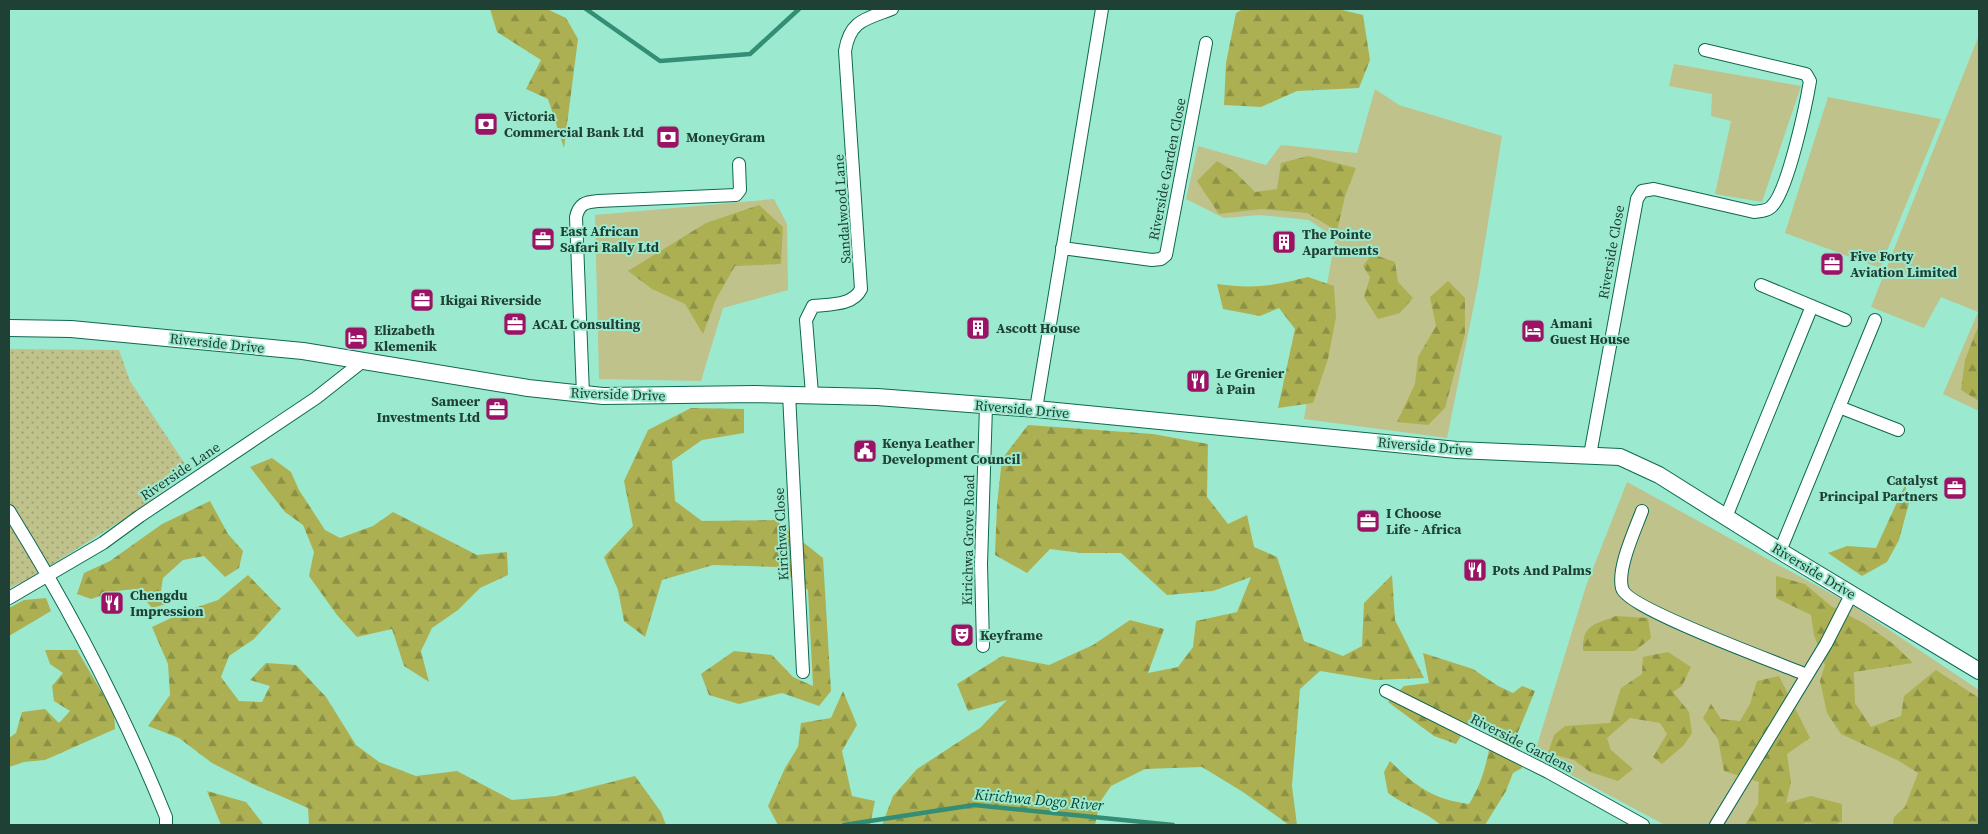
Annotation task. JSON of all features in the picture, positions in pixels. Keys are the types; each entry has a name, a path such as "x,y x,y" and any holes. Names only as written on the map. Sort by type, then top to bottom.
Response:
{"street":[{"name":"Sandalwood Lane","path":"812,394 806,320 810,310 813,306 847,302 858,295 861,289 845,50 847,38 855,25 892,9"},
{"path":"1036,409 1102,9"},
{"name":"Riverside Garden Close","path":"1062,248 1152,260 1161,259 1166,255 1206,43"},
{"name":"Riverside Close","path":"1590,455 1637,198 1642,191 1654,188 1754,212 1768,210 1778,197 1804,118 1810,81 1806,74 1705,50"},
{"path":"583,394 576,217 579,208 589,201 598,200 736,195 740,190 739,164"},
{"path":"1761,285 1845,320"},
{"path":"1726,517 1812,306"},
{"path":"1780,551 1875,320"},
{"name":"Riverside Drive","path":"9,328 71,329 303,351 528,388 603,396 812,394 1036,409 1457,450 1590,455 1630,460 1659,475 1780,551 1979,671"},
{"name":"Riverside Lane","path":"9,598 103,543 316,398 363,361"},
{"name":"Kirichwa Close","path":"789,394 803,672"},
{"name":"Kirichwa Grove Road","path":"983,646 981,564 986,406"},
{"path":"1839,406 1898,430"},
{"path":"1642,510 1622,570 1621,587 1624,594 1676,622 1807,675"},
{"path":"9,511 49,576 143,760 166,817 166,825"},
{"path":"1716,825 1826,644 1852,593"},
{"name":"Riverside Gardens","path":"1386,691 1548,772 1643,825"}],"green space":[{"path":"490,9 547,9 566,18 578,39 564,148 548,99 526,89 541,60 497,32"},
{"path":"1243,9 1338,9 1363,15 1370,60 1359,88 1297,91 1261,107 1224,105 1226,63 1236,13"},
{"path":"1979,35 1979,411 1943,394 1978,312 1941,297 1924,328 1871,307"},
{"path":"1674,64 1801,86 1762,202 1715,194 1731,121 1711,116 1712,94 1669,86"},
{"path":"1375,89 1399,105 1502,136 1478,285 1447,438 1304,419 1335,238 1309,220 1260,215 1224,218 1186,199 1198,146 1266,165 1281,145 1357,153"},
{"path":"1828,97 1941,119 1880,268 1785,233"},
{"path":"1308,156 1356,168 1345,196 1337,231 1307,213 1262,209 1219,214 1197,181 1217,161 1235,172 1255,192 1277,189 1281,163"},
{"path":"774,199 787,224 788,290 723,308 701,381 599,379 595,215"},
{"path":"759,205 783,227 781,264 735,266 716,299 703,334 685,304 652,289 628,271 706,223"},
{"path":"1372,254 1395,262 1398,282 1413,298 1400,313 1378,319 1364,297 1370,277 1363,266"},
{"path":"1308,277 1334,286 1336,317 1328,359 1313,403 1278,408 1295,329 1279,308 1260,316 1223,309 1217,284 1263,286"},
{"path":"1448,281 1465,298 1465,334 1445,408 1428,425 1397,422 1415,384 1418,357 1436,326 1430,297"},
{"path":"1979,324 1979,401 1961,390 1965,360"},
{"path":"9,349 119,350 130,381 189,470 138,510 31,578 9,588"},
{"path":"691,408 744,409 744,433 702,440 672,461 675,501 702,521 775,520 823,558 831,691 819,706 782,693 739,704 709,695 701,674 734,651 772,655 793,677 813,686 808,590 777,567 713,565 662,580 645,637 624,621 618,590 604,557 633,526 624,481 648,430"},
{"path":"1028,425 1153,434 1208,444 1207,497 1228,524 1247,515 1254,547 1277,557 1304,641 1343,656 1362,646 1364,603 1392,575 1395,620 1424,678 1375,680 1320,671 1300,689 1292,786 1297,825 1289,825 1243,792 1202,767 1145,769 1111,786 1100,802 1095,825 882,825 893,796 917,769 980,728 1007,700 968,711 957,684 1002,656 1049,665 1093,645 1130,620 1164,629 1148,673 1178,667 1193,647 1196,621 1237,612 1251,577 1213,591 1167,595 1121,553 1081,553 1050,549 1027,573 995,555 997,505 1002,459"},
{"path":"272,458 291,472 299,490 325,530 340,538 373,526 393,512 477,555 507,552 508,575 480,588 458,610 432,628 421,651 429,682 404,666 392,629 357,637 337,615 309,576 314,552 303,525 285,512 250,467"},
{"path":"1627,482 1852,605 1979,690 1979,825 1665,825 1534,755 1586,586"},
{"path":"1905,485 1909,503 1899,540 1887,562 1862,576 1828,553 1847,546 1876,548"},
{"path":"210,501 228,534 243,551 239,568 225,577 204,556 183,560 163,578 161,591 170,603 152,608 136,589 116,591 91,599 77,594 84,573 110,561 162,524"},
{"path":"248,575 281,609 254,639 229,656 221,677 239,701 262,702 270,686 250,680 266,663 296,665 326,697 356,745 379,762 416,776 457,771 512,800 556,796 635,776 661,812 666,825 309,825 308,808 253,784 212,763 179,738 148,726 170,695 168,664 152,627 186,611 218,600"},
{"path":"1776,576 1805,584 1831,606 1865,624 1892,643 1913,663 1854,672 1855,703 1871,727 1901,716 1904,696 1936,670 1979,698 1979,825 1893,825 1894,817 1905,807 1918,773 1899,761 1841,734 1827,713 1820,681 1825,665 1814,635 1811,615 1776,598"},
{"path":"46,598 51,611 9,636 9,608 24,600"},
{"path":"1616,616 1648,618 1651,638 1635,651 1583,651 1583,642 1587,630"},
{"path":"45,650 77,650 114,713 115,729 45,760 24,762 9,767 9,738 16,733 22,712 45,709 59,723 70,711 54,701 52,686 63,673 50,664"},
{"path":"1668,652 1691,667 1682,686 1673,692 1689,712 1692,733 1684,745 1662,764 1653,757 1667,734 1660,723 1630,718 1607,738 1611,750 1633,769 1618,781 1590,772 1574,760 1548,753 1554,735 1565,726 1610,723 1621,688 1642,674 1643,657"},
{"path":"1423,653 1473,669 1498,686 1513,693 1522,686 1535,691 1516,737 1522,768 1513,773 1506,791 1485,825 1441,825 1388,793 1384,772 1390,761 1417,785 1435,795 1469,804 1478,787 1487,761 1492,733 1480,715 1471,719 1456,744 1434,736 1388,702 1404,686 1429,683"},
{"path":"1779,676 1810,738 1787,754 1791,782 1786,803 1811,796 1842,804 1842,822 1833,825 1805,823 1804,825 1745,825 1758,804 1759,782 1724,771 1718,739 1703,718 1711,704 1721,719 1740,721 1750,704 1757,681"},
{"path":"843,691 857,725 842,751 852,796 875,801 870,825 778,825 768,806 785,768 798,747 801,723 831,718"},
{"path":"207,791 246,802 264,825 221,825"}],"waterway":[{"path":"586,9 660,61 750,54 799,9"},
{"name":"Kirichwa Dogo River","path":"844,825 974,805 1173,825"}],"place":[{"name":"Victoria Commercial Bank Ltd","path":"486,124"},
{"name":"MoneyGram","path":"668,137"},
{"name":"East African Safari Rally Ltd","path":"543,239"},
{"name":"The Pointe Apartments","path":"1284,242"},
{"name":"Five Forty Aviation Limited","path":"1832,264"},
{"name":"Ikigai Riverside","path":"422,300"},
{"name":"ACAL Consulting","path":"515,324"},
{"name":"Ascott House","path":"978,328"},
{"name":"Amani Guest House","path":"1533,331"},
{"name":"Elizabeth Klemenik","path":"356,338"},
{"name":"Le Grenier à Pain","path":"1198,381"},
{"name":"Sameer Investments Ltd","path":"497,409"},
{"name":"Kenya Leather Development Council","path":"865,451"},
{"name":"Catalyst Principal Partners","path":"1955,488"},
{"name":"I Choose Life - Africa","path":"1368,521"},
{"name":"Pots And Palms","path":"1475,570"},
{"name":"Chengdu Impression","path":"112,603"},
{"name":"Keyframe","path":"962,635"}]}
